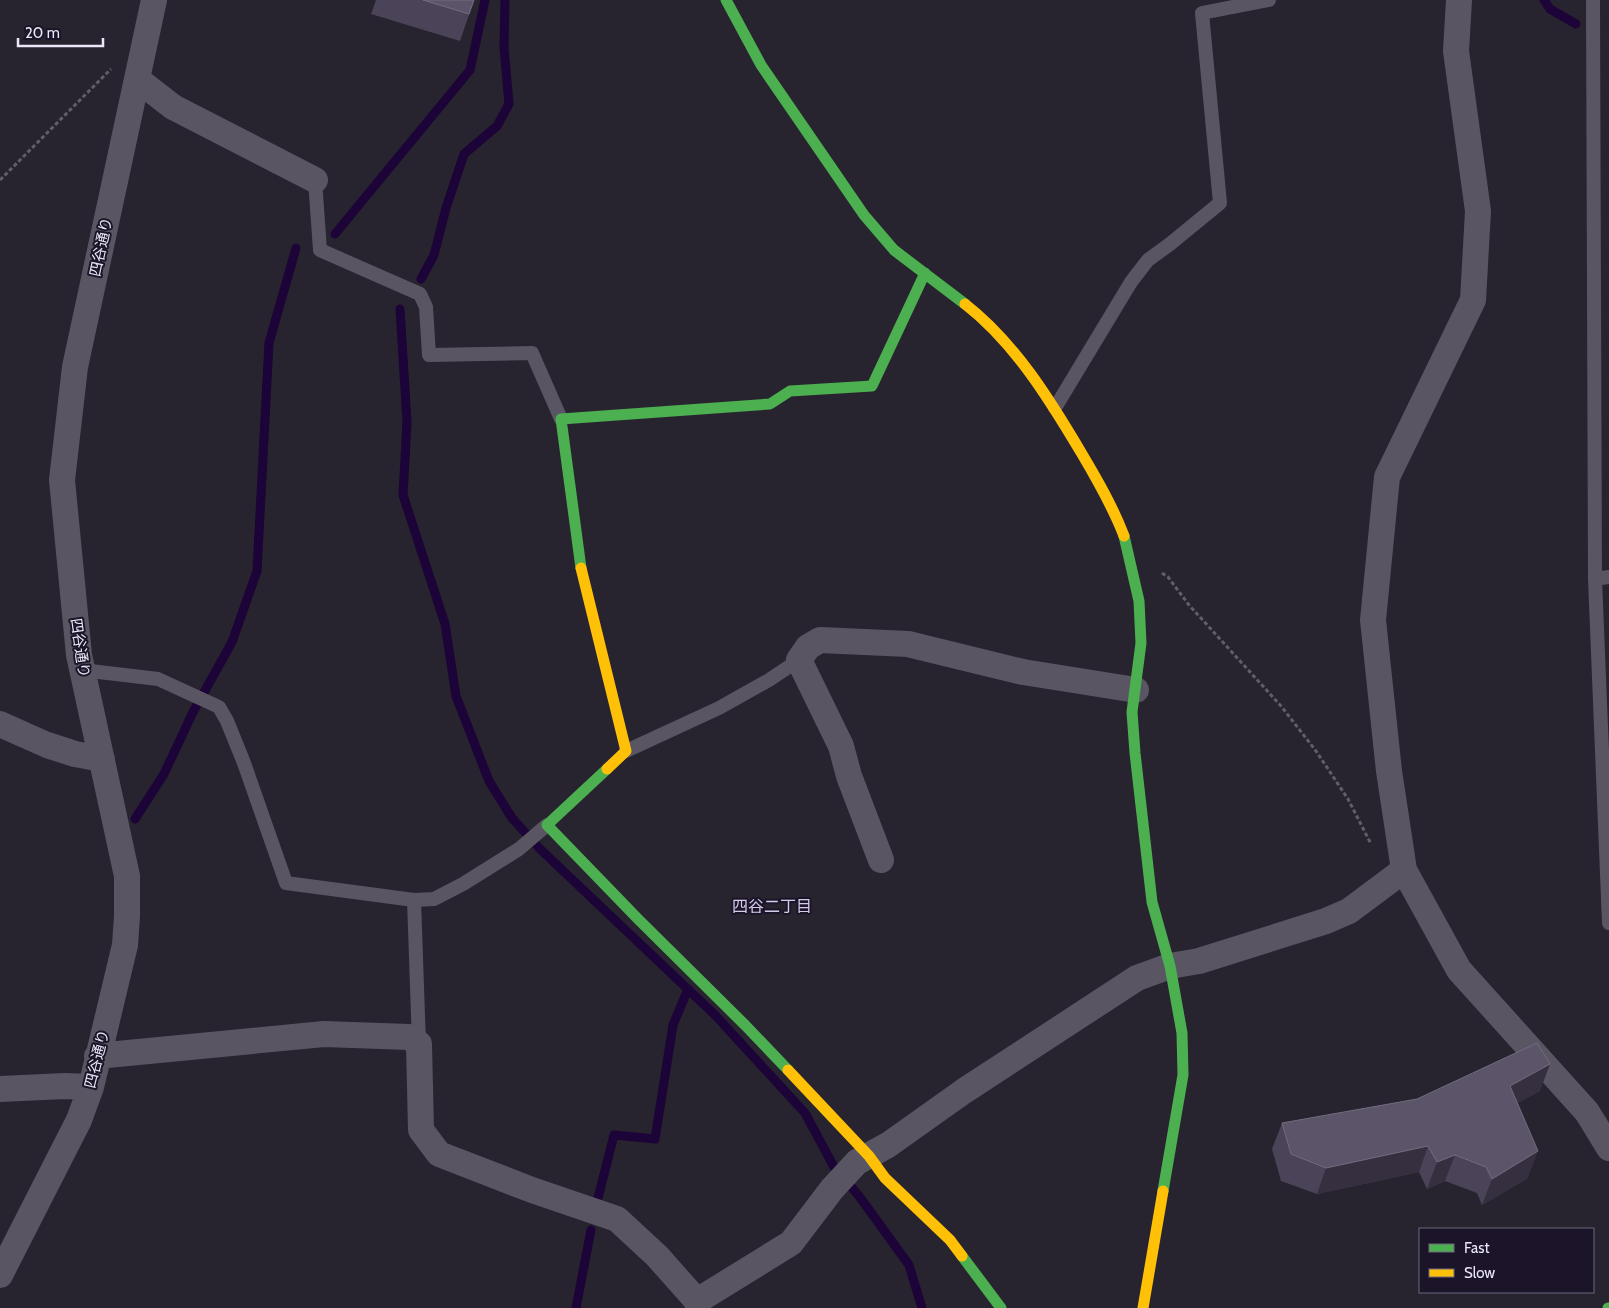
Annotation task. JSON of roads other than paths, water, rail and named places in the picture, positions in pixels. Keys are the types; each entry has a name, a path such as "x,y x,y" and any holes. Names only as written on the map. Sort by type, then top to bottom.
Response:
{"street":[{"name":"四谷通り","path":"0,1275 79,1120 91,1086 125,944 128,916 127,876 79,655 62,480 75,367 154,0"},
{"path":"726,0 762,65 864,215 894,250 972,310 995,331 1055,408 1104,492 1117,517 1127,544 1139,601 1141,643 1132,712 1135,753 1152,902 1170,966 1182,1033 1184,1076 1143,1308"},
{"path":"1459,0 1456,51 1478,211 1473,300 1388,477 1373,620 1389,771 1404,870 1459,970 1587,1112 1609,1148"},
{"path":"137,78 173,107 315,180"},
{"path":"925,273 872,386 790,391 770,404 561,419 579,561 626,751 547,825 745,1025 863,1159 950,1240 1001,1308"},
{"path":"881,860 849,776 841,746 799,660 808,647 820,640 908,644 1023,672 1136,690"},
{"path":"0,724 47,746 102,759"},
{"path":"98,1056 324,1034 409,1037 419,1044 420,1130 438,1154 532,1190 617,1219 657,1256 697,1304 791,1243 832,1188 863,1159 888,1145 964,1091 1137,978 1170,966 1199,961 1326,922 1349,911 1404,870"},
{"path":"0,1089 91,1086"}],"lane":[{"path":"1055,408 1131,282 1148,260 1220,203 1202,13 1270,0"},
{"path":"1593,0 1595,579 1609,923"},
{"path":"315,180 320,250 420,294 426,307 429,355 532,353 561,419"},
{"path":"1595,579 1609,577"},
{"path":"626,751 719,708 799,660"},
{"path":"82,670 158,679 219,707 227,721 244,763 286,883 414,900 434,899 463,884 519,849 547,825"},
{"path":"414,900 419,1044"}],"waterway":[{"path":"335,234 470,70 485,0"},
{"path":"421,279 434,255 446,208 464,154 497,126 509,104 504,48 505,0"},
{"path":"1544,0 1550,9 1576,24"},
{"path":"135,819 164,774 193,712 232,642 257,571 269,343 296,248"},
{"path":"400,309 407,422 403,495 445,624 456,696 489,781 512,818 539,848 715,1015 805,1113 834,1167 859,1196 909,1265 922,1308"},
{"path":"598,1198 614,1135 655,1139 673,1025 688,989"},
{"path":"576,1308 591,1230"}],"district":[{"name":"四谷二丁目","path":"772,906"}]}
